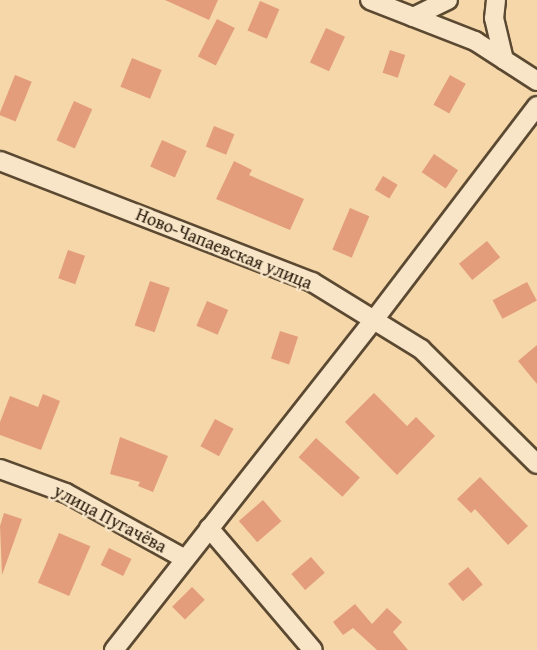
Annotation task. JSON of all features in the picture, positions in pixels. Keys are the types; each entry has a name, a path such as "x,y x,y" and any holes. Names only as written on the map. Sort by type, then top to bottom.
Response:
{"street":[{"path":"370,0 475,41 537,81"},
{"path":"413,17 448,0"},
{"path":"496,0 495,18 504,60"},
{"path":"114,650 374,320 537,106"},
{"name":"Ново-Чапаевская улица","path":"0,161 312,282 422,349 537,464"},
{"name":"улица Пугачёва","path":"0,469 66,493 185,559"},
{"path":"209,528 313,650"}],"building":[{"path":"165,0 218,0 209,20"},
{"path":"260,1 279,9 267,39 247,30"},
{"path":"217,19 235,28 216,66 198,56"},
{"path":"326,28 345,37 329,71 310,62"},
{"path":"390,50 405,55 398,78 383,73"},
{"path":"132,58 162,70 150,99 120,87"},
{"path":"15,75 32,82 16,122 0,115"},
{"path":"450,75 466,84 449,113 434,105"},
{"path":"74,101 92,109 75,148 57,140"},
{"path":"214,126 234,134 226,155 206,146"},
{"path":"162,140 187,151 175,177 150,166"},
{"path":"434,154 458,170 446,188 422,172"},
{"path":"234,161 252,170 249,175 304,199 290,230 216,199"},
{"path":"383,176 398,185 389,198 375,190"},
{"path":"350,208 369,216 352,258 332,249"},
{"path":"487,241 500,257 472,280 459,264"},
{"path":"68,250 85,256 75,284 58,278"},
{"path":"150,281 170,288 155,332 135,325"},
{"path":"527,282 537,301 502,319 493,300"},
{"path":"207,301 228,310 218,335 196,326"},
{"path":"280,331 298,337 289,364 271,359"},
{"path":"537,345 537,384 518,361"},
{"path":"374,393 407,426 416,417 435,436 397,475 345,422"},
{"path":"43,394 60,401 41,450 0,435 0,422 10,396 38,407"},
{"path":"215,419 234,429 219,456 200,446"},
{"path":"120,437 168,456 153,492 138,486 140,482 110,474"},
{"path":"316,438 360,477 342,497 299,457"},
{"path":"480,477 528,526 508,545 475,509 471,513 457,499"},
{"path":"263,500 281,521 257,542 239,521"},
{"path":"4,513 22,519 2,575 0,526"},
{"path":"59,533 90,546 69,596 38,583"},
{"path":"109,548 131,559 123,576 101,565"},
{"path":"311,557 325,573 305,590 291,574"},
{"path":"468,567 483,585 463,601 448,584"},
{"path":"192,587 205,600 185,620 172,607"},
{"path":"355,604 372,624 387,608 402,622 393,632 408,650 377,650 353,628 343,635 333,622"}]}
